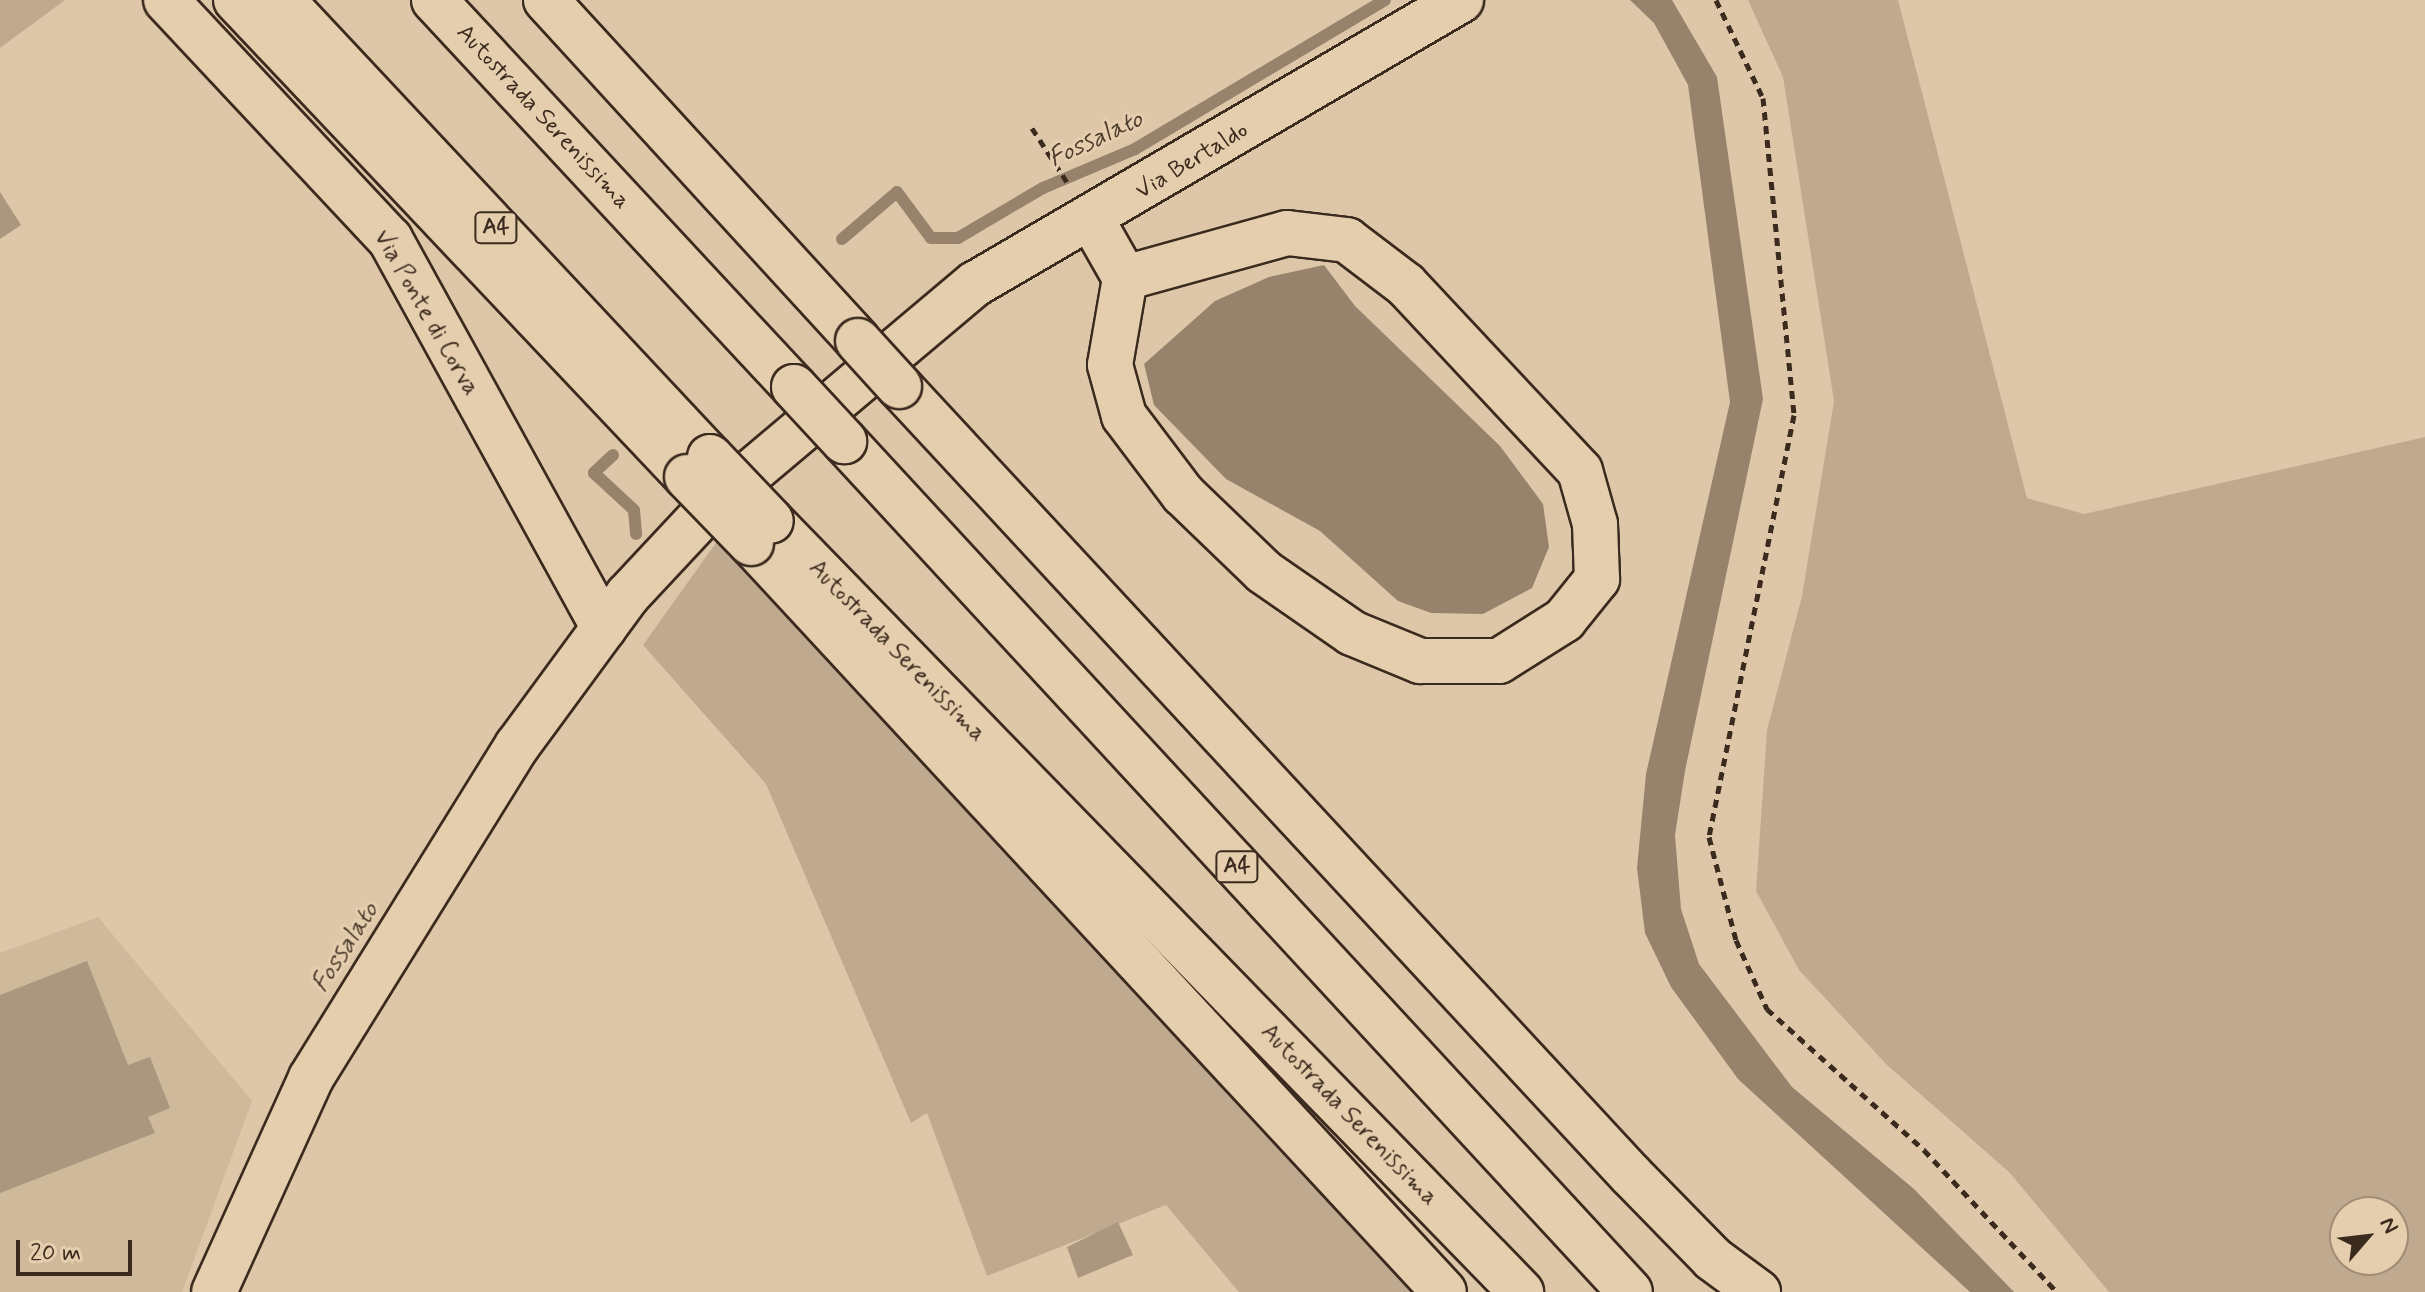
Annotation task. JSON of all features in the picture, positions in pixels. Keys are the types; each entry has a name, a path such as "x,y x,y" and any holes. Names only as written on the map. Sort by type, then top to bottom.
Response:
{"main road":[{"name":"Via Ponte di Corva","path":"166,0 390,239 604,628"},
{"path":"236,0 699,467"},
{"name":"Autostrada Serenissima","path":"282,0 699,467 761,532 1521,1292"},
{"name":"Autostrada Serenissima","path":"434,0 1630,1292"},
{"path":"546,0 899,386 1631,1175 1713,1259 1758,1292"},
{"name":"Via Bertaldo","path":"214,1292 311,1078 517,746 604,628 711,506 923,323 975,284 1092,220 1461,0"},
{"path":"1092,220 1125,278 1110,365 1124,416 1183,494 1264,572 1352,633 1420,661 1499,661 1564,620 1597,579 1595,524 1580,471 1406,285 1347,240 1287,233 1125,278"},
{"path":"761,532 1444,1292"}],"path":[{"path":"1716,0 1763,98 1794,415 1709,837 1732,925 1767,1009 1924,1150 2057,1292"},
{"path":"1032,128 1057,165"}],"shaded area":[{"path":"0,0 65,0 0,48"},
{"path":"1630,0 1672,0 1717,77 1763,399 1685,771 1675,835 1681,909 1699,964 1792,1087 1914,1189 2014,1292 1970,1292 1738,1079 1671,987 1645,933 1637,868 1646,774 1730,402 1688,85 1654,23"},
{"path":"1748,0 1898,0 2027,498 2084,514 2425,437 2425,1292 2109,1292 2009,1172 1886,1064 1799,970 1756,891 1767,730 1802,596 1834,401 1783,77"},
{"path":"1324,265 1355,306 1500,446 1543,504 1549,547 1532,588 1483,614 1431,613 1398,601 1320,531 1226,479 1154,405 1144,364 1215,301 1269,277"},
{"path":"728,526 1436,1292 1239,1292 1166,1205 987,1276 927,1113 911,1123 766,784 643,645"},
{"path":"98,917 252,1101 182,1292 0,1292 0,953"}],"building":[{"path":"0,192 21,225 0,239"},
{"path":"87,961 128,1065 150,1057 170,1108 148,1117 155,1133 0,1193 0,995"},
{"path":"1118,1222 1133,1255 1078,1278 1067,1247"}],"waterway":[{"name":"Fossalato","path":"842,239 897,192 931,238 958,238 1043,188 1135,149 1385,0"},
{"name":"Fossalato","path":"613,455 594,473 634,510 636,534"}]}
